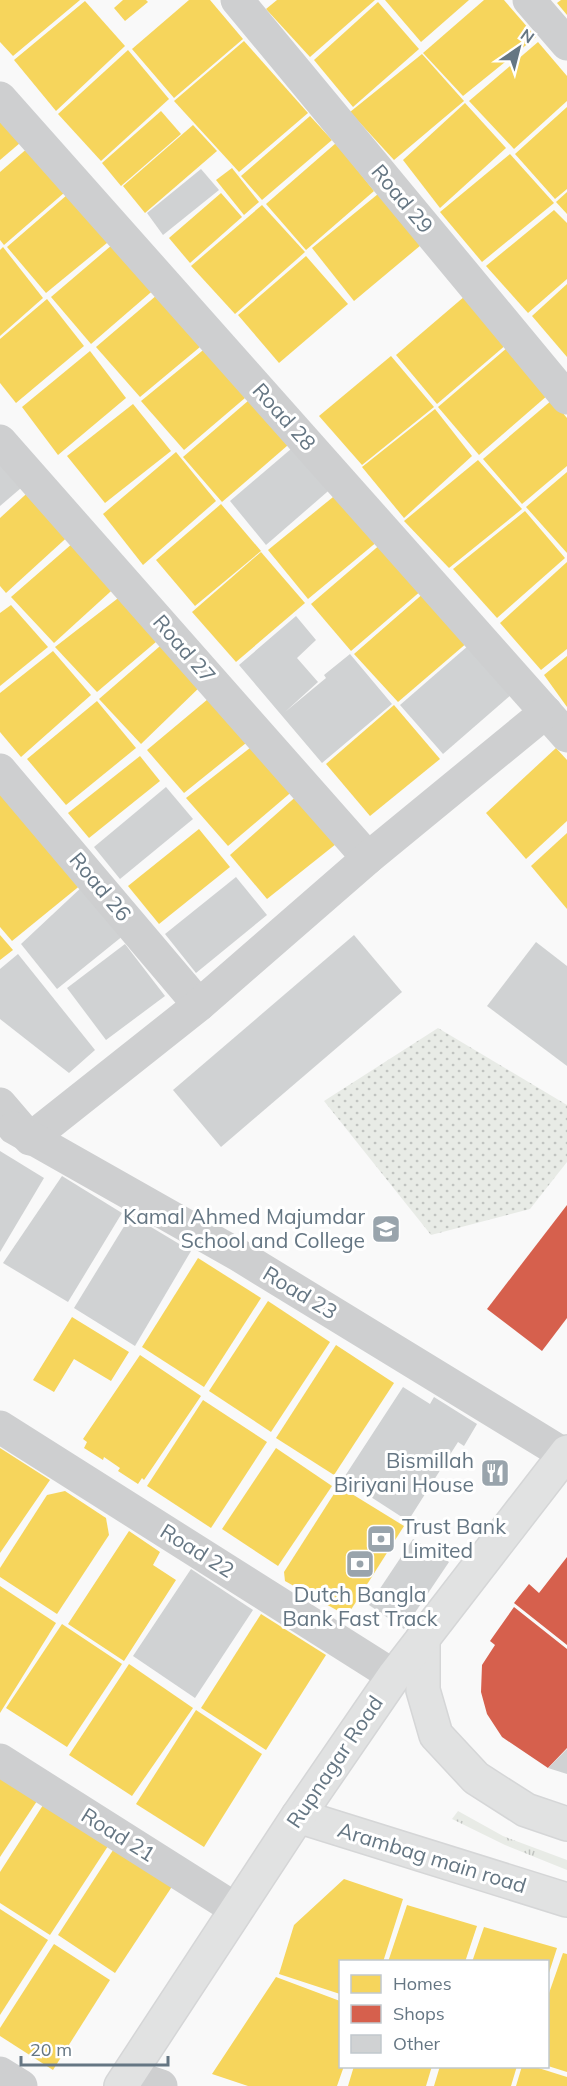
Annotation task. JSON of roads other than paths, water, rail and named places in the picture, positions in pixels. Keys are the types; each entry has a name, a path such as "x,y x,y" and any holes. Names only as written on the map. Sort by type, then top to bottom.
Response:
{"street":[{"name":"Road 29","path":"237,0 567,399"},
{"path":"529,0 567,44"},
{"name":"Road 28","path":"0,98 556,724"},
{"name":"Road 27","path":"0,441 368,858"},
{"path":"0,1104 30,1139 199,1005 368,858 556,724"},
{"name":"Road 26","path":"0,770 199,1005"},
{"name":"Road 23","path":"0,1119 30,1139 240,1256 566,1454"},
{"name":"Road 22","path":"0,1427 394,1676"},
{"name":"Rupnagar Road","path":"124,2081 297,1816 394,1676 566,1454"},
{"path":"423,1638 423,1690 436,1735 476,1778 526,1810 567,1824"},
{"name":"Road 21","path":"0,1760 237,1910"},
{"name":"Arambag main road","path":"297,1816 567,1900"},
{"path":"0,2073 21,2086"},
{"path":"124,2081 161,2086"}],"place":[{"name":"Kamal Ahmed Majumdar School and College","path":"386,1229"},
{"name":"Bismillah Biriyani House","path":"495,1473"},
{"name":"Trust Bank Limited","path":"381,1539"},
{"name":"Dutch Bangla Bank Fast Track","path":"360,1564"}]}
